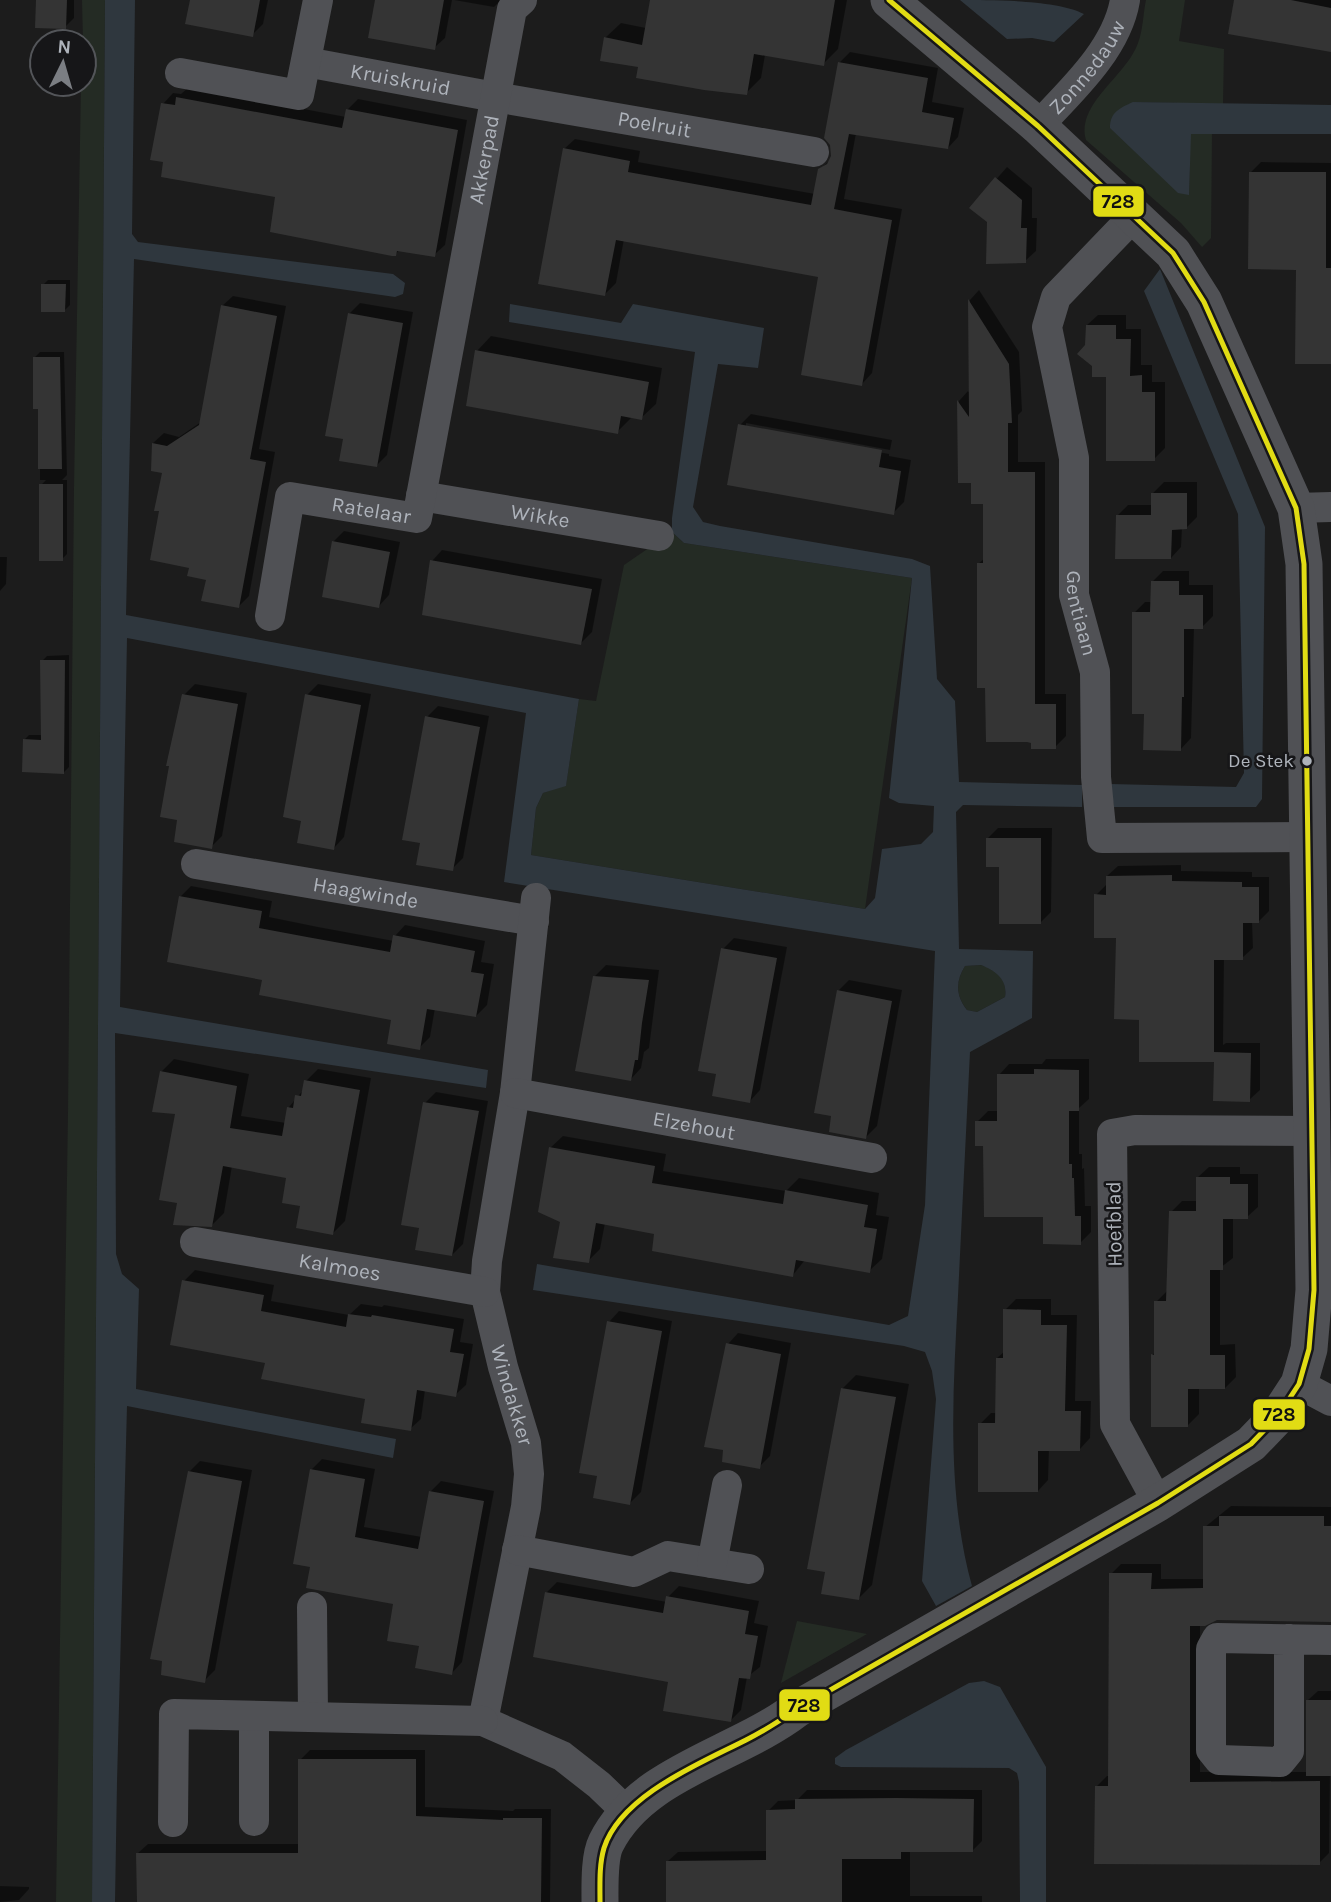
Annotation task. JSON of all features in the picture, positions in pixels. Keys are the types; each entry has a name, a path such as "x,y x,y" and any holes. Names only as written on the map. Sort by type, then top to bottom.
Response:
{"street":[{"path":"180,73 299,95 318,0"},
{"name":"Akkerpad","path":"452,324 512,9 522,0"},
{"path":"600,1902 604,1845 626,1812 654,1789 778,1724 797,1709 1158,1503 1251,1444 1278,1416 1299,1384 1308,1349 1314,1290 1311,1131 1321,922 1307,837 1304,564 1314,508 1204,302 1173,253 1038,126 889,0"},
{"name":"Zonnedauw","path":"1038,126 1094,63 1108,43 1125,0"},
{"name":"Kruiskruid","path":"306,62 495,97"},
{"name":"Poelruit","path":"495,97 814,152"},
{"name":"Gentiaan","path":"1133,217 1056,297 1046,327 1074,458 1074,595 1095,673 1096,777 1102,838 1307,837"},
{"name":"Ratelaar","path":"270,615 290,497 417,518 452,324"},
{"name":"Wikke","path":"421,496 659,536"},
{"name":"Haagwinde","path":"196,864 535,910"},
{"name":"Windakker","path":"483,1721 526,1507 529,1474 526,1443 503,1367 485,1292 487,1261 515,1093 535,910"},
{"name":"Elzehout","path":"515,1093 872,1158"},
{"name":"Hoefblad","path":"1158,1503 1115,1424 1112,1134 1135,1130 1311,1131"},
{"name":"Kalmoes","path":"195,1242 485,1292"},
{"path":"1299,1384 1331,1401"},
{"path":"712,1563 727,1485"},
{"path":"517,1550 634,1572 668,1556 749,1569"},
{"path":"312,1607 313,1717"},
{"path":"1289,1639 1289,1751 1280,1762 1219,1760 1211,1750 1211,1649 1217,1638 1289,1639 1331,1640"},
{"path":"173,1822 174,1714 483,1721 562,1756 599,1785 626,1812"},
{"path":"254,1716 254,1821"}],"shaded area":[{"path":"82,0 105,0 92,1902 56,1902 81,98 98,98 98,28 83,28"},
{"path":"105,0 135,0 132,234 138,242 393,274 405,283 403,294 395,297 134,259 126,615 579,699 566,786 543,793 536,808 531,855 865,909 875,898 882,849 921,844 933,832 934,806 899,803 889,798 912,578 684,543 672,532 672,518 695,352 509,322 510,304 621,323 633,304 764,328 758,368 718,364 693,507 703,522 912,559 930,566 937,679 955,701 959,782 1082,785 1082,807 963,805 956,812 959,949 1033,951 1032,1018 970,1052 954,1369 953,1442 958,1515 972,1586 936,1606 922,1581 936,1399 932,1371 925,1352 904,1346 533,1290 537,1264 889,1325 908,1316 925,1205 935,951 504,882 526,713 127,638 120,1007 488,1070 486,1088 115,1033 116,1254 122,1274 139,1289 136,1389 396,1439 393,1458 127,1406 115,1902 92,1902","holes":["965,966 986,967 1003,981 1005,997 977,1012 967,1010 958,989 962,972"]},
{"path":"960,0 1043,3 1084,14 1054,42 1032,38 1007,39"},
{"path":"1146,0 1185,0 1179,41 1224,49 1223,104 1133,102 1189,194 1190,134 1212,133 1211,238 1202,247 1181,223 1086,140 1088,114 1138,43"},
{"path":"1133,102 1331,105 1331,134 1191,134 1189,195 1178,193 1110,128 1114,114"},
{"path":"1160,269 1265,527 1262,799 1256,807 1114,807 1110,784 1236,787 1244,773 1238,514 1144,291"},
{"path":"672,532 684,543 912,578 865,909 531,855 536,808 543,793 566,785 579,699 596,701 624,565"},
{"path":"981,965 1000,976 1005,986 1005,997 977,1012 967,1010 963,1005 958,983 965,966"},
{"path":"797,1621 867,1634 781,1683"},
{"path":"984,1681 1000,1687 1046,1767 1046,1902 1020,1902 1017,1773 1009,1768 841,1767 835,1764 835,1758 846,1750 969,1683"}],"building":[{"path":"36,0 67,0 66,28 35,28"},
{"path":"190,0 260,0 253,37 185,24"},
{"path":"375,0 444,0 435,50 368,38"},
{"path":"650,0 835,0 824,66 754,54 747,95 636,78 638,67 600,61 604,37 642,45"},
{"path":"1234,0 1291,0 1331,8 1331,52 1228,34"},
{"path":"838,62 928,78 922,112 954,118 948,149 849,134 834,209 892,220 862,386 801,375 818,277 616,240 605,296 538,284 563,148 630,161 628,172 811,205 818,169 827,164 831,156 830,145 824,138"},
{"path":"176,97 342,128 346,109 458,130 435,257 397,251 396,256 392,256 270,232 275,197 161,177 163,162 150,160 161,103 175,105"},
{"path":"1249,172 1326,172 1326,268 1331,268 1331,364 1295,364 1296,270 1248,269"},
{"path":"995,177 1022,200 1021,228 1027,228 1026,263 986,264 987,222 969,208"},
{"path":"41,284 66,284 65,312 41,312"},
{"path":"968,299 1009,364 1012,423 1008,423 1008,472 1035,472 1035,704 1056,704 1056,749 1031,749 1031,743 1027,742 986,742 985,688 977,688 977,563 983,563 983,504 971,504 971,483 958,483 957,400 969,417"},
{"path":"221,305 277,316 250,459 266,462 239,608 201,601 206,580 187,576 189,568 150,560 159,511 154,511 162,473 151,471 152,443 167,446 199,425"},
{"path":"348,313 403,323 377,467 339,461 343,439 325,436"},
{"path":"1086,325 1116,325 1116,339 1131,339 1130,376 1142,375 1142,392 1155,392 1155,461 1106,461 1106,377 1092,377 1092,366 1077,354 1085,345"},
{"path":"475,350 649,382 642,420 621,416 618,434 466,406"},
{"path":"33,357 60,357 62,469 38,469 38,409 33,409"},
{"path":"738,424 882,450 879,467 901,471 894,515 727,485"},
{"path":"39,484 63,484 63,561 39,561"},
{"path":"1151,493 1187,493 1187,529 1172,530 1171,559 1115,559 1116,515 1151,515"},
{"path":"332,541 390,552 379,608 322,597"},
{"path":"430,560 592,589 581,645 422,615"},
{"path":"1151,581 1179,581 1179,595 1203,595 1203,629 1184,629 1181,751 1143,750 1144,714 1132,714 1132,612 1150,612"},
{"path":"40,660 65,660 64,774 22,772 23,739 41,740"},
{"path":"182,694 238,704 212,849 174,842 177,820 160,817 169,766 166,766"},
{"path":"305,694 361,705 334,850 297,843 301,821 283,817"},
{"path":"425,716 480,727 453,871 416,865 420,843 402,840"},
{"path":"986,838 1041,838 1041,924 999,924 999,867 986,867"},
{"path":"1172,875 1172,881 1242,882 1242,887 1259,887 1259,923 1243,923 1243,960 1214,960 1214,1052 1251,1053 1250,1102 1213,1101 1214,1062 1139,1062 1139,1020 1114,1019 1116,938 1094,938 1094,894 1106,895 1106,876"},
{"path":"179,896 262,911 259,928 307,937 390,952 393,935 475,951 471,972 484,974 476,1017 427,1009 420,1050 387,1044 391,1020 259,995 262,980 167,962"},
{"path":"721,948 777,958 750,1103 712,1096 716,1074 698,1071"},
{"path":"593,976 649,980 638,1060 635,1060 631,1081 575,1071"},
{"path":"837,990 892,1001 866,1139 829,1132 831,1116 814,1113"},
{"path":"1034,1069 1079,1070 1079,1111 1069,1111 1069,1164 1072,1164 1074,1178 1075,1216 1081,1216 1081,1245 1043,1244 1043,1217 984,1217 983,1146 975,1146 975,1121 997,1121 997,1074 1034,1074"},
{"path":"160,1071 237,1086 230,1128 282,1136 287,1107 293,1108 295,1095 301,1096 304,1080 360,1090 333,1235 296,1228 300,1206 282,1203 286,1178 223,1166 212,1227 173,1225 177,1203 159,1200 175,1114 152,1112"},
{"path":"423,1102 479,1111 452,1256 415,1250 419,1228 401,1225"},
{"path":"549,1147 655,1166 652,1183 783,1204 785,1190 868,1205 864,1227 877,1229 870,1273 796,1260 793,1277 652,1251 654,1234 596,1223 589,1263 553,1258 560,1222 538,1212"},
{"path":"1196,1177 1230,1177 1230,1184 1248,1184 1248,1219 1223,1219 1223,1270 1210,1270 1210,1355 1225,1355 1225,1389 1188,1389 1188,1427 1151,1427 1154,1301 1166,1301 1169,1211 1196,1211"},
{"path":"182,1280 264,1295 261,1311 346,1327 348,1314 372,1315 454,1329 450,1352 464,1354 456,1397 417,1390 411,1431 361,1423 365,1399 261,1379 265,1363 170,1345"},
{"path":"1003,1309 1041,1310 1041,1325 1067,1325 1065,1411 1081,1411 1080,1451 1038,1451 1038,1492 978,1492 978,1423 995,1423 996,1358 1003,1358"},
{"path":"607,1321 662,1331 630,1505 593,1498 597,1476 579,1473"},
{"path":"726,1343 781,1354 760,1469 722,1462 723,1450 704,1447"},
{"path":"841,1388 896,1397 859,1600 821,1594 825,1572 807,1569"},
{"path":"310,1469 365,1479 355,1537 418,1549 429,1491 484,1501 452,1675 415,1668 419,1646 387,1641 393,1604 306,1588 310,1567 293,1564"},
{"path":"188,1471 242,1481 205,1683 161,1675 162,1661 150,1659"},
{"path":"1219,1516 1324,1516 1324,1526 1331,1526 1331,1622 1217,1620 1205,1626 1190,1626 1190,1782 1320,1781 1320,1865 1094,1864 1095,1786 1108,1786 1109,1573 1152,1573 1151,1589 1203,1588 1203,1526 1219,1526"},
{"path":"545,1592 663,1613 666,1596 749,1611 745,1634 758,1636 750,1679 739,1678 731,1722 663,1711 668,1682 533,1657"},
{"path":"1306,1700 1331,1700 1331,1776 1306,1776"},
{"path":"298,1759 416,1759 416,1816 503,1820 542,1818 541,1902 137,1902 136,1853 298,1853"},
{"path":"795,1799 974,1799 973,1852 901,1852 901,1859 842,1859 842,1902 666,1902 666,1861 766,1860 766,1810 795,1809"}],"transit line":[{"name":"728","path":"600,1902 604,1848 613,1829 627,1812 645,1797 686,1770 759,1733 1158,1503 1251,1444 1278,1416 1299,1384 1309,1349 1314,1290 1304,564 1296,508 1204,302 1173,253 1038,126 889,0"}],"place":[{"name":"De Stek","path":"1307,761"}]}
